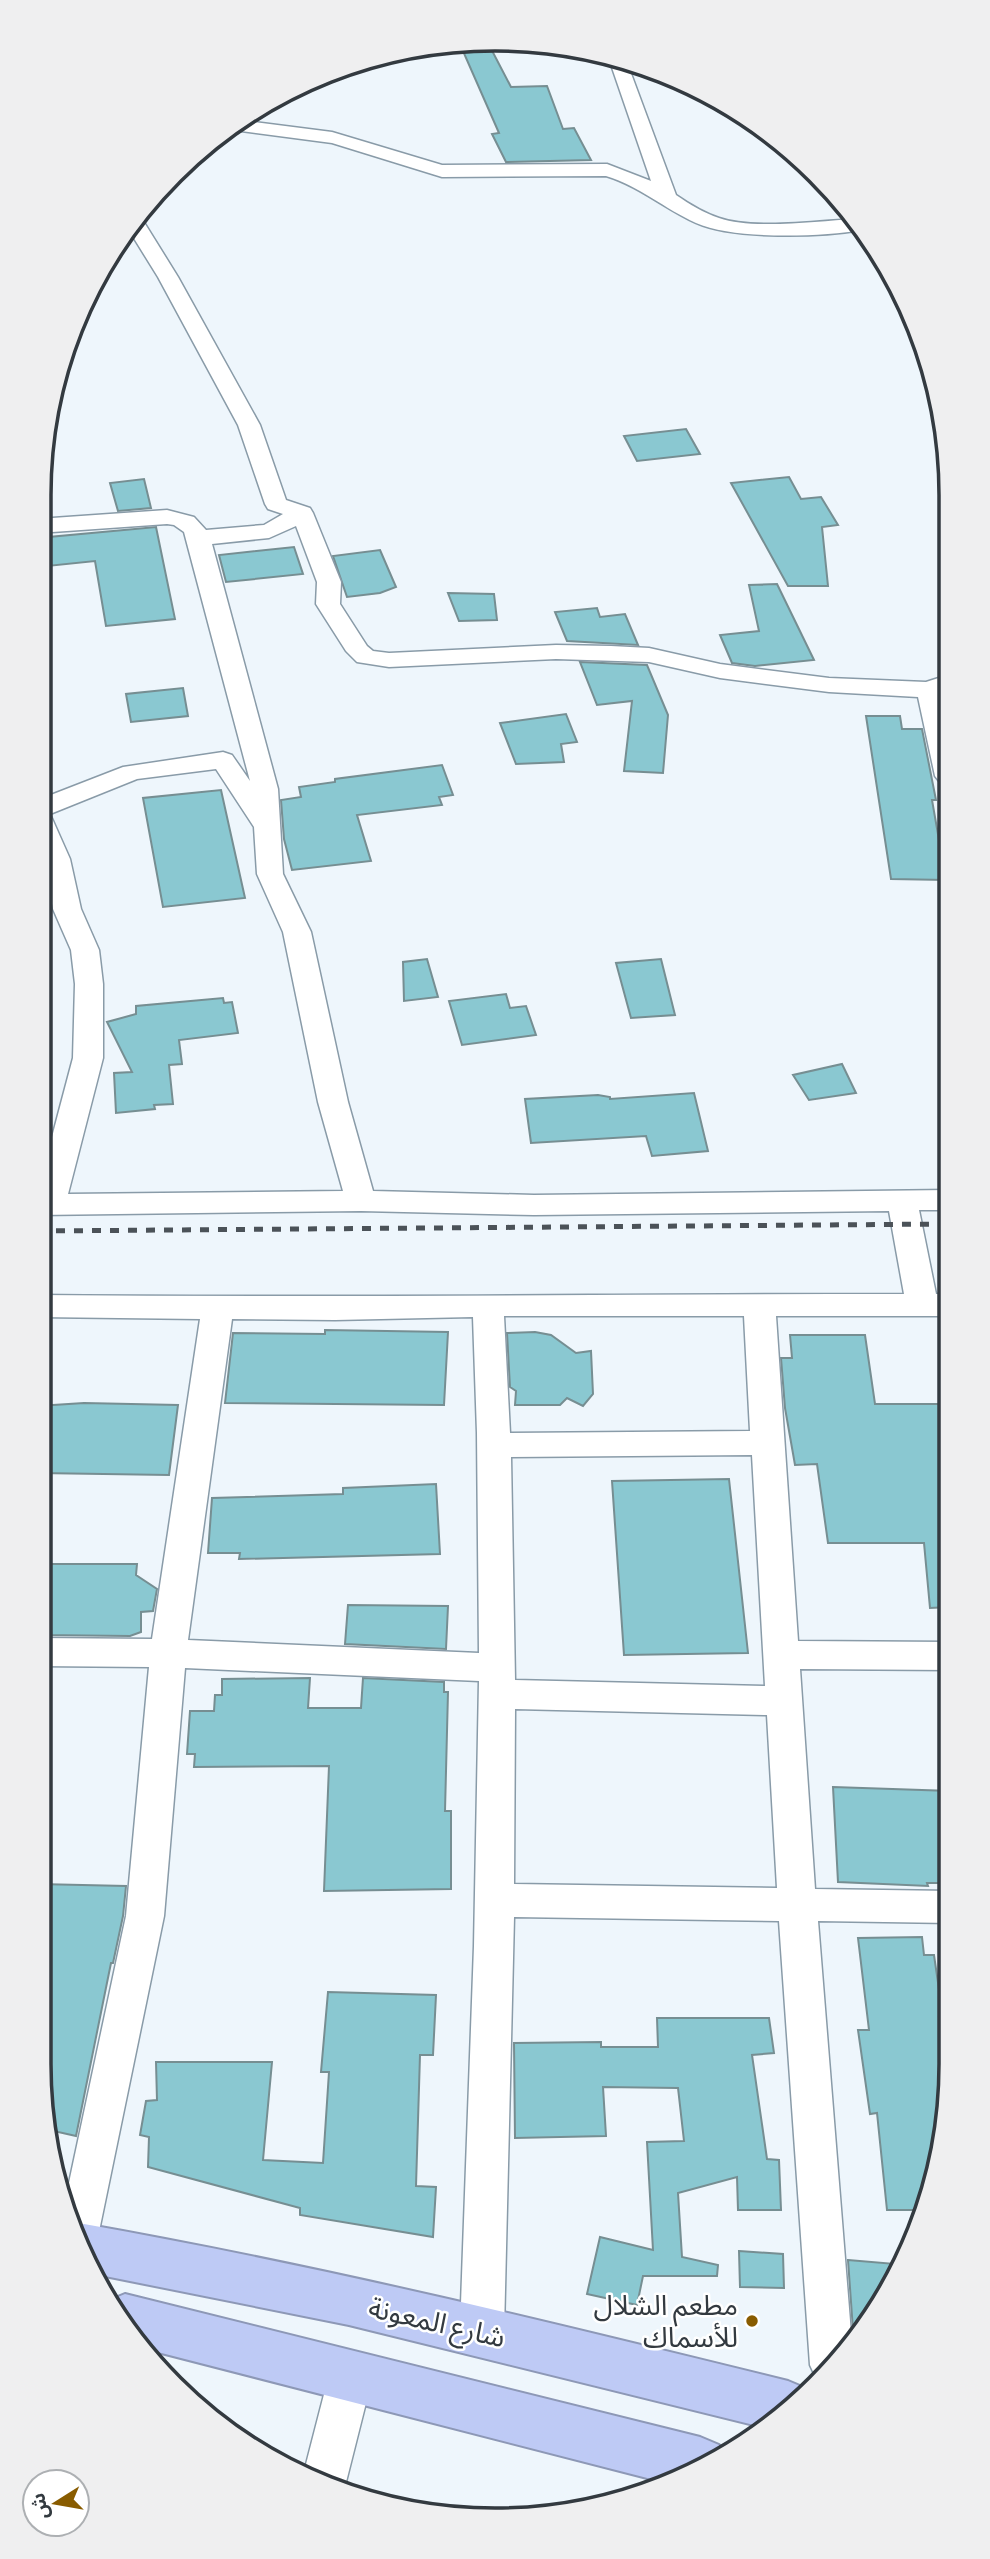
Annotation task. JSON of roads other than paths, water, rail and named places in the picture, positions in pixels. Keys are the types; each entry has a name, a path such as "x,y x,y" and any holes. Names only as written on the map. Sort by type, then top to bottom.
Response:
{"highway":[{"name":"شارع المعونة","path":"92,2249 211,2270 482,2332 779,2405"},
{"path":"133,2321 691,2462"}],"street":[{"path":"620,69 668,201"},
{"path":"247,126 302,131 368,146 401,161 433,170 607,170 626,175 668,201 715,224 725,226 847,225"},
{"path":"139,230 168,277 249,425 276,504 302,513 329,582 328,604 358,652 366,657 389,660 556,652 611,653 649,656 764,678 829,685 938,686"},
{"path":"199,538 269,531 302,513"},
{"path":"51,525 181,518 190,523 199,538 265,789 270,874 297,932 333,1102 361,1201"},
{"path":"51,804 132,772 223,760 269,830"},
{"path":"51,845 57,859 67,909 85,950 89,984 88,1058 51,1182"},
{"path":"51,1306 335,1309 488,1305 936,1305 901,1200"},
{"path":"51,1205 361,1201 534,1205 939,1200"},
{"path":"759,1304 797,1903 831,2354"},
{"path":"482,2332 496,1900 499,1681 495,1445 488,1305"},
{"path":"80,2222 145,1916 168,1653 218,1308"},
{"path":"495,1445 767,1443"},
{"path":"51,1652 168,1653 499,1681 784,1701"},
{"path":"781,1655 939,1657"},
{"path":"496,1900 939,1907"},
{"path":"326,2474 351,2375"}],"railway":[{"path":"51,1231 939,1224"}],"place":[{"name":"مطعم الشلال للأسماك","path":"752,2321"}]}
